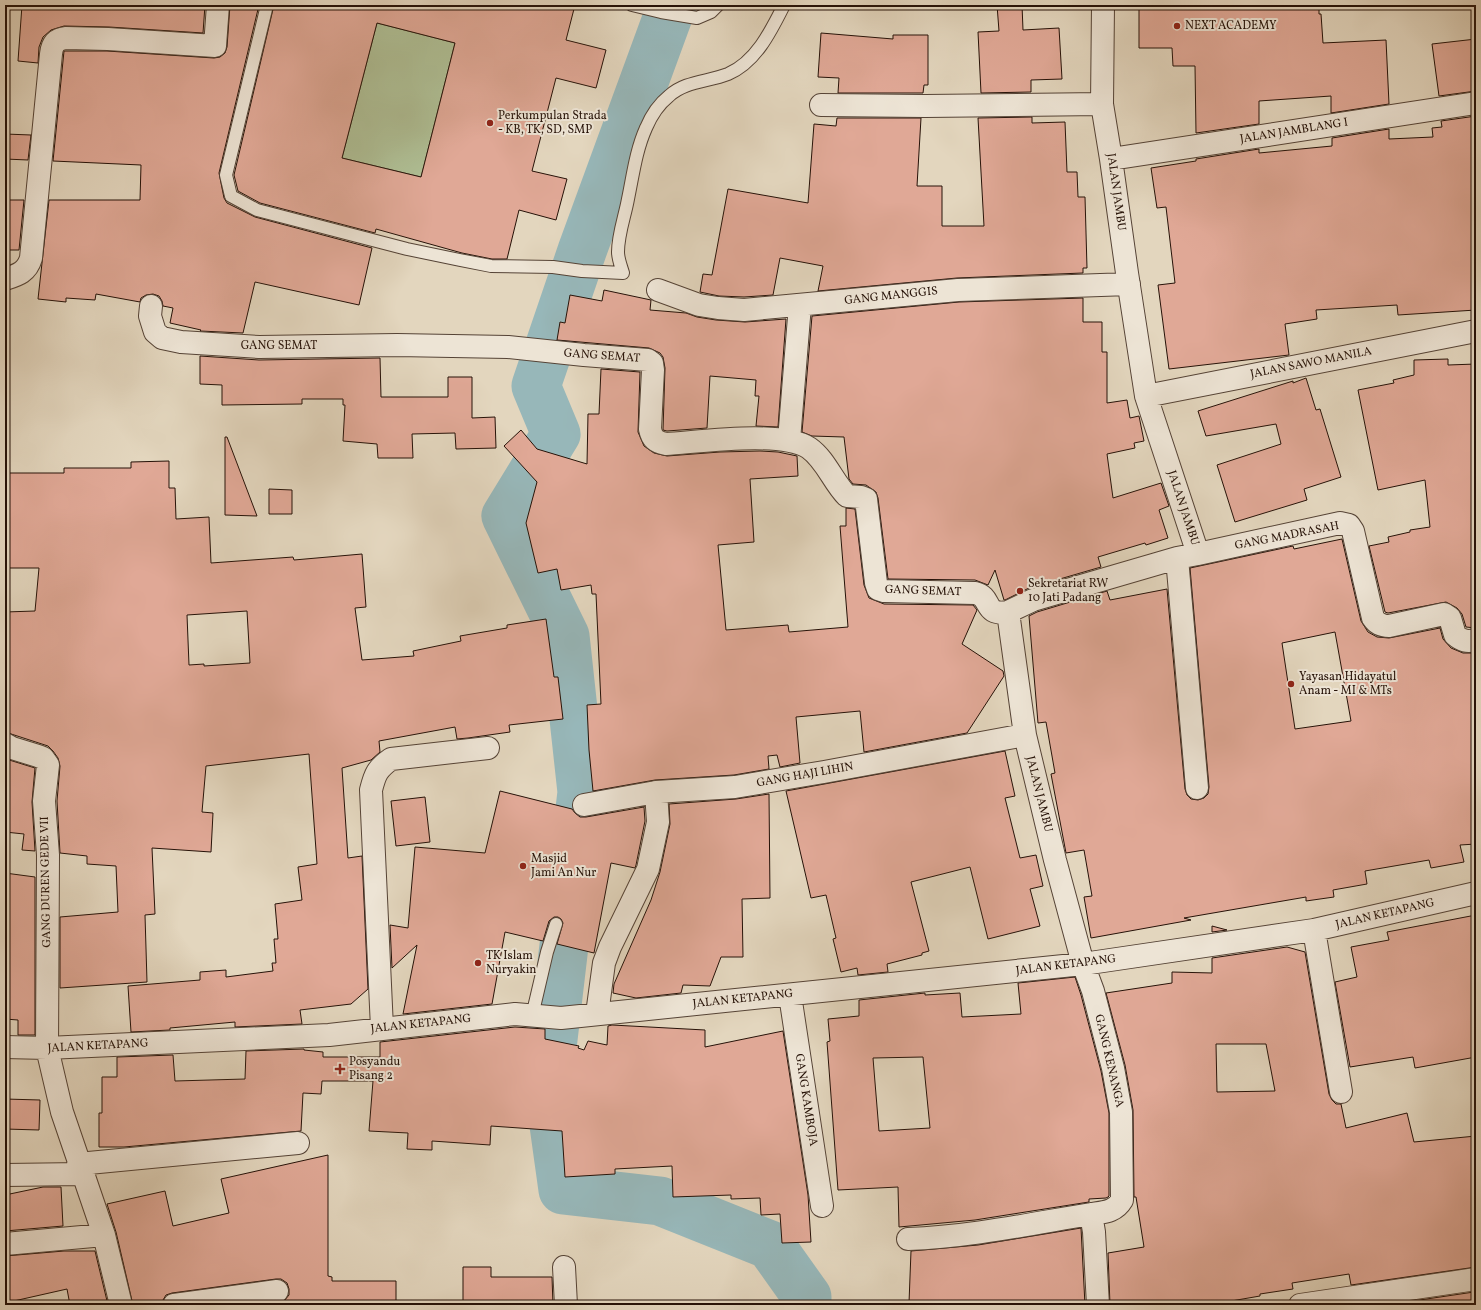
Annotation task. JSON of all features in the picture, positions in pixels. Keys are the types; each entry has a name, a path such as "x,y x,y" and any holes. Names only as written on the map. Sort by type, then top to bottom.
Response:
{"street":[{"path":"5,279 17,276 23,272 29,265 31,258 51,54 54,43 66,38 108,39 215,46 218,5"},
{"name":"JALAN JAMBU","path":"1083,964 1055,860 1025,735 1008,612 1033,600 1177,558 1198,554 1146,396 1112,159 1102,104 1103,5"},
{"name":"JALAN JAMBLANG I","path":"1112,159 1476,103"},
{"path":"821,105 925,106 1102,104"},
{"name":"GANG MANGGIS","path":"658,290 699,305 744,310 958,290 1129,284"},
{"path":"789,440 800,305"},
{"name":"GANG SEMAT","path":"151,306 150,316 155,332 162,338 181,342 259,347 397,345 508,347 584,355 644,359 650,361 653,370 650,429 652,437 657,442 666,444 754,438 789,440 810,448 829,470 847,496 866,499 878,589 884,591 975,594 982,596 995,612 1008,612"},
{"name":"JALAN SAWO MANILA","path":"1146,396 1476,331"},
{"name":"GANG MADRASAH","path":"1198,554 1340,524 1349,525 1353,531 1375,622 1389,626 1444,614 1450,618 1457,637 1467,641 1476,640"},
{"path":"1177,558 1197,788"},
{"name":"GANG HAJI LIHIN","path":"584,805 656,792 735,787 1025,735"},
{"name":"GANG DUREN GEDE VII","path":"5,744 12,748 43,758 48,767 44,801 48,856 47,1048 62,1112 80,1169 104,1235 121,1305"},
{"path":"382,1028 371,790 374,775 391,759 488,748"},
{"path":"597,1014 604,962 648,869 658,822 656,792"},
{"name":"JALAN KETAPANG","path":"5,1047 47,1048 329,1035 502,1015 515,1014 561,1018 790,995 1083,964 1314,930 1476,893"},
{"path":"1314,930 1341,1092"},
{"name":"GANG KENANGA","path":"908,1239 939,1238 979,1233 1012,1226 1108,1211 1118,1207 1122,1200 1121,1112 1113,1068 1093,991 1083,964"},
{"name":"GANG KAMBOJA","path":"790,995 822,1206"},
{"path":"5,1175 80,1169 298,1143"},
{"path":"1091,1214 1094,1232 1098,1305"},
{"path":"5,1244 104,1235"},
{"path":"564,1267 566,1305"},
{"path":"1300,1305 1476,1279"},
{"path":"174,1305 277,1291"}],"lane":[{"path":"267,5 226,175 231,196 257,210 407,249 491,266 553,267 582,271 623,273 618,252 639,149 646,128 659,107 669,95 684,87 728,74 747,61 759,49 784,5"},
{"path":"632,5 661,12 694,17 711,12 718,5"},
{"path":"533,1016 547,952 556,924"}],"green space":[{"path":"377,23 455,43 421,177 342,158"}],"building":[{"path":"22,5 205,5 203,33 109,27 64,26 51,30 43,37 39,47 38,63 18,61"},
{"path":"230,5 259,5 219,173 224,198 227,203 255,217 372,248 359,305 255,282 243,333 200,331 201,330 170,323 173,308 163,306 159,296 153,294 146,295 141,298 140,302 96,294 95,300 66,298 66,302 38,299 49,200 140,200 141,165 53,161 64,51 107,51 214,58 220,57 225,53 227,47"},
{"name":"Perkumpulan Strada - KB, TK, SD, SMP","path":"274,5 575,5 566,40 606,50 596,88 556,78 532,171 567,179 556,220 519,210 507,259 492,259 462,253 376,229 375,233 260,203 238,191 234,175","holes":["377,23 455,43 421,177 342,158"]},
{"path":"997,5 1022,5 1023,30 1059,28 1062,79 1031,80 1031,92 981,93 978,32 999,31"},
{"path":"1139,5 1319,5 1323,43 1386,40 1389,104 1331,113 1331,96 1259,101 1259,124 1196,133 1195,66 1173,66 1172,48 1139,48"},
{"path":"821,33 893,39 893,35 928,35 928,85 924,85 923,93 838,93 839,78 818,77"},
{"path":"1476,39 1476,91 1439,96 1432,44"},
{"path":"1476,116 1476,123 1472,123 1476,162 1476,310 1398,315 1397,305 1316,310 1317,319 1285,324 1289,355 1169,369 1158,285 1175,283 1166,207 1157,208 1151,168 1259,149 1259,153 1332,146 1332,138 1389,129 1389,139 1433,137 1432,128 1442,127 1441,121"},
{"path":"1032,117 1032,123 1065,122 1067,172 1077,172 1078,197 1085,197 1087,268 1083,268 1083,273 957,278 818,291 823,266 780,258 773,295 744,297 719,296 700,292 703,274 712,275 728,189 808,203 814,124 836,126 837,118 921,118 917,186 942,186 942,226 984,226 978,118"},
{"path":"5,134 31,135 28,160 5,159"},
{"path":"5,200 24,200 19,250 5,250"},
{"path":"604,290 651,300 650,310 686,313 697,317 716,320 745,322 786,319 778,427 756,426 759,396 755,396 756,380 710,376 707,428 663,430 665,368 663,357 660,353 649,348 557,340 560,322 565,323 570,295 602,301"},
{"path":"1083,298 1083,322 1102,322 1102,352 1107,352 1107,403 1127,400 1130,418 1139,416 1144,441 1134,443 1135,448 1107,454 1113,498 1161,483 1169,506 1159,510 1168,538 1098,557 1101,567 1029,588 1005,600 995,570 988,585 975,580 888,579 878,498 876,492 866,485 853,484 849,479 844,437 812,436 802,432 812,316 959,302"},
{"path":"200,356 259,360 380,358 381,397 448,397 448,377 472,377 472,418 495,417 496,448 456,449 455,433 412,434 413,458 378,458 377,444 343,441 345,405 343,405 343,399 302,399 302,404 222,405 222,385 200,384"},
{"path":"1448,359 1448,365 1476,364 1476,628 1466,627 1462,614 1457,608 1446,602 1388,613 1385,612 1369,546 1389,542 1388,537 1410,532 1410,530 1430,527 1425,480 1378,490 1358,390 1394,383 1393,380 1414,375 1414,360"},
{"path":"601,369 640,372 638,432 644,446 654,453 667,456 760,451 778,452 797,456 798,476 750,479 754,542 718,545 726,630 788,625 789,632 848,627 840,526 846,526 846,508 855,509 864,585 869,598 884,604 973,605 977,610 962,644 1003,671 1004,676 967,733 864,752 860,711 796,717 800,763 780,767 777,755 768,756 769,769 734,775 655,780 593,791 587,705 601,704 596,594 592,594 591,585 561,590 557,569 538,573 526,523 537,482 504,446 521,430 537,449 587,464 588,414 599,414"},
{"path":"1306,378 1316,410 1320,409 1341,477 1304,489 1307,500 1235,522 1217,465 1281,444 1276,424 1206,436 1198,411"},
{"path":"225,437 227,437 257,516 225,515"},
{"path":"169,461 169,488 175,488 176,519 209,517 211,563 293,557 294,560 362,554 366,607 355,608 362,660 414,656 413,651 461,641 460,636 507,628 507,625 546,619 554,677 558,677 563,719 509,725 510,732 468,738 457,739 455,727 379,741 380,752 371,760 342,768 348,858 362,856 368,989 351,1004 300,1010 302,1024 235,1027 235,1022 170,1028 170,1030 131,1032 128,986 200,980 200,972 226,970 226,977 273,971 272,963 276,963 274,939 278,939 275,904 302,900 298,867 317,864 309,754 206,766 202,812 213,813 211,852 152,848 155,914 145,915 147,982 60,988 60,917 118,912 116,866 87,864 87,856 60,853 57,801 60,766 58,758 48,746 5,732 5,612 35,611 39,568 5,568 5,473 64,473 64,468 131,468 131,462","holes":["247,611 250,663 204,666 204,664 189,665 187,615"]},
{"path":"269,489 292,490 292,514 269,514"},
{"path":"1342,539 1361,621 1368,632 1377,637 1389,638 1440,628 1443,639 1451,648 1463,653 1476,653 1476,844 1460,845 1464,862 1431,868 1429,860 1365,871 1367,884 1333,890 1334,897 1306,901 1306,897 1184,918 1191,920 1091,938 1084,897 1092,896 1084,850 1066,853 1051,774 1055,773 1046,722 1038,723 1029,616 1037,612 1107,591 1110,600 1167,589 1185,789 1187,795 1191,799 1198,800 1204,798 1208,794 1209,787 1190,568 1293,546 1294,549","holes":["1335,632 1351,721 1295,729 1282,643"]},
{"path":"1005,751 1015,796 1005,798 1020,858 1036,855 1043,886 1030,889 1040,926 988,939 970,867 911,882 929,951 922,953 922,955 887,964 888,972 858,975 857,968 841,972 833,939 836,938 826,895 811,898 786,791"},
{"path":"6,759 35,768 32,802 35,851 22,850 24,834 5,832"},
{"path":"500,791 572,809 580,817 644,807 645,821 635,868 611,863 594,953 557,944 563,923 558,917 554,917 549,921 543,941 505,932 492,1004 403,1014 417,945 392,968 390,925 408,928 415,847 485,853"},
{"path":"769,794 770,898 742,899 743,957 721,957 710,986 683,985 681,993 636,998 613,993 614,984 651,900 660,872 670,824 669,804 736,799"},
{"path":"425,797 430,842 396,846 391,801"},
{"path":"5,873 35,877 35,1035 18,1035 18,1020 5,1019"},
{"path":"1476,915 1476,1057 1415,1068 1413,1057 1350,1067 1335,982 1357,977 1351,947 1389,940 1387,932"},
{"path":"1212,926 1227,930 1212,932"},
{"path":"1287,947 1305,952 1329,1094 1336,1104 1341,1104 1346,1128 1407,1113 1414,1142 1476,1136 1476,1267 1351,1285 1349,1274 1292,1283 1293,1289 1208,1305 1110,1305 1108,1253 1144,1247 1136,1197 1134,1197 1133,1110 1125,1065 1106,993 1172,983 1172,972 1212,973 1212,958","holes":["1216,1044 1266,1044 1275,1091 1217,1092"]},
{"path":"1075,977 1101,1071 1109,1113 1109,1196 1106,1198 1089,1199 1089,1202 975,1220 899,1227 898,1187 838,1190 827,1042 830,1041 828,1019 859,1016 859,1000 925,993 925,995 960,993 962,1017 1021,1014 1018,983","holes":["923,1057 930,1128 879,1131 873,1058"]},
{"path":"608,1026 705,1030 705,1047 783,1031 808,1195 811,1242 782,1243 780,1214 761,1215 760,1198 731,1199 731,1195 673,1197 672,1166 615,1169 615,1174 565,1177 562,1131 491,1126 490,1145 432,1141 432,1150 407,1149 408,1133 369,1131 373,1081 322,1081 321,1094 303,1093 301,1131 124,1147 99,1147 99,1113 102,1113 102,1077 117,1077 117,1057 173,1055 175,1081 245,1079 246,1051 304,1049 323,1052 323,1057 380,1057 380,1042 515,1027 545,1029 545,1039 579,1046 578,1048 584,1050 588,1041 607,1045"},
{"path":"5,1099 40,1100 39,1130 5,1129"},
{"path":"328,1155 328,1276 332,1277 332,1281 396,1281 396,1305 267,1305 284,1301 289,1295 287,1283 281,1279 276,1279 172,1293 166,1295 162,1305 133,1305 116,1232 107,1204 165,1191 173,1226 229,1213 221,1179"},
{"path":"43,1187 61,1187 63,1226 5,1231 5,1195"},
{"path":"1081,1228 1085,1305 966,1305 909,1303 911,1251 978,1245"},
{"path":"64,1251 95,1251 108,1305 70,1305 67,1289 5,1303 5,1256"},
{"path":"463,1267 491,1267 491,1277 552,1277 553,1305 463,1305"},
{"path":"1474,1292 1473,1305 1386,1305"}],"waterway":[{"path":"672,5 582,251 536,386 556,434 506,516 565,636 582,792 548,1082 563,1190 660,1201 770,1245 807,1297 807,1305"}],"place":[{"name":"NEXT ACADEMY","path":"1177,26"},
{"name":"Perkumpulan Strada - KB, TK, SD, SMP","path":"490,123"},
{"name":"Sekretariat RW 10 Jati Padang","path":"1020,591"},
{"name":"Yayasan Hidayatul Anam - MI & MTs","path":"1291,684"},
{"name":"Masjid Jami An Nur","path":"523,866"},
{"name":"TK Islam Nuryakin","path":"478,963"},
{"name":"Posyandu Pisang 2","path":"340,1069"}]}
